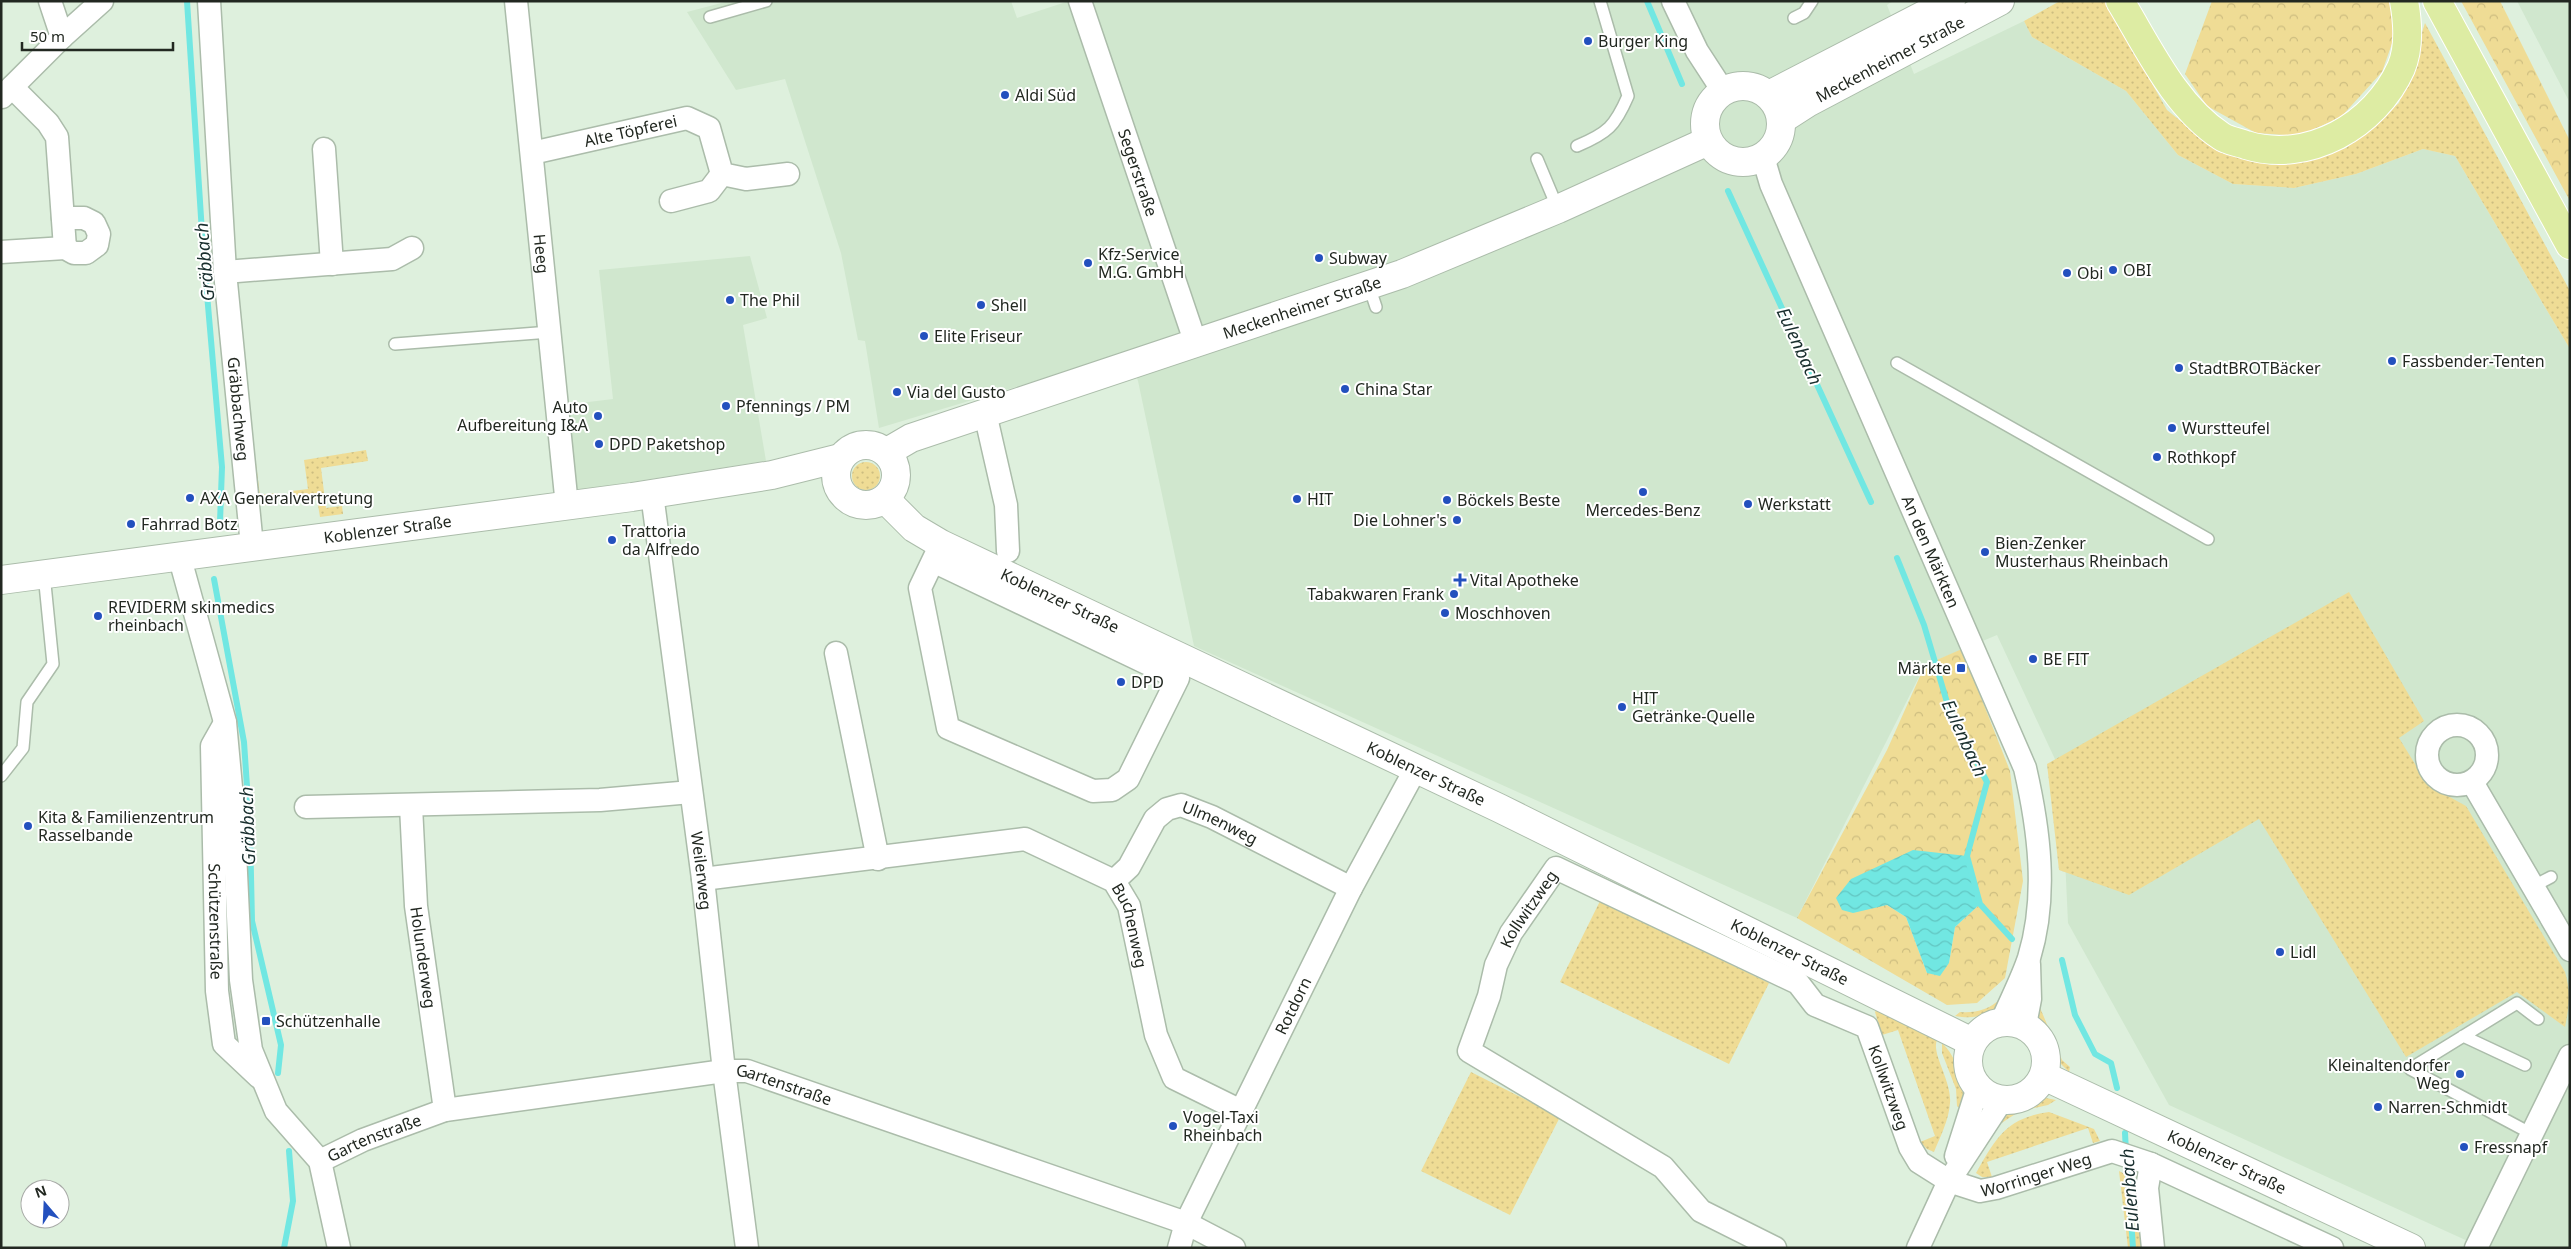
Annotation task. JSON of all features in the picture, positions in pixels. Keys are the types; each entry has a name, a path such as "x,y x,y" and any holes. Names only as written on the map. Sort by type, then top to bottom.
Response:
{"main road":[{"name":"Meckenheimer Straße","path":"1769,95 1951,1"},
{"name":"Meckenheimer Straße","path":"1781,120 1809,102 2000,1"},
{"path":"2120,1 2171,83 2198,119 2223,138 2263,150 2300,150 2348,131 2380,104 2402,67 2409,31 2404,1"},
{"path":"2140,1 2142,14 2171,83"},
{"path":"2437,1 2570,245"},
{"path":"1740,85 1754,87 1769,95 1777,106 1781,120 1780,131 1775,145 1762,157 1743,162 1733,161 1720,155 1708,141 1704,127 1705,115 1712,101 1723,91 1740,85"},
{"name":"Meckenheimer Straße","path":"887,452 912,438 1196,344 1372,297 1708,141"},
{"path":"867,444 887,452 894,460 897,471 892,491 885,499 875,504 860,504 846,498 839,489 836,474 840,458 852,448 867,444"},
{"name":"Koblenzer Straße","path":"1,580 652,494 772,475 840,458"},
{"name":"Koblenzer Straße","path":"772,475 823,483 839,489"},
{"name":"Koblenzer Straße","path":"885,499 937,553 1183,670 1499,808 1972,1042"},
{"path":"2014,1023 2042,1041 2047,1064 2044,1076 2027,1095 2015,1099 2002,1100 1993,1098 1978,1087 1971,1077 1968,1053 1972,1042 1980,1032 1990,1025 2014,1023"},
{"name":"Koblenzer Straße","path":"2044,1076 2411,1248"}],"street":[{"path":"50,1 62,37"},
{"path":"65,248 57,136 48,123 6,92 102,1"},
{"name":"Gräbbachweg","path":"209,1 225,272 252,546"},
{"name":"Heeg","path":"516,1 567,506"},
{"name":"Segerstraße","path":"1080,1 1196,344"},
{"path":"1673,1 1697,51 1723,91"},
{"name":"Alte Töpferei","path":"532,153 687,118 710,128 722,174"},
{"path":"324,149 332,264"},
{"name":"An den Märkten","path":"1762,157 1771,184 2024,768 2038,838 2040,886 2034,937 2028,959 2030,999 2014,1023"},
{"path":"671,201 709,191 722,174 746,179 788,174"},
{"path":"1,252 65,248 74,254 86,252 97,245 98,234 94,223 84,218 64,218"},
{"path":"225,272 392,259 412,248"},
{"name":"Koblenzer Straße","path":"986,413 1006,505 1008,551"},
{"name":"Weilerweg","path":"652,494 703,879 724,1071 747,1248"},
{"path":"937,553 920,588 948,728 1093,791 1112,790 1128,779 1183,670"},
{"name":"Schützenstraße","path":"179,555 225,722 233,809 241,980 251,1050 261,1080 276,1111 320,1162"},
{"path":"836,653 878,859"},
{"name":"Rotdorn","path":"1179,1248 1186,1224 1241,1110 1351,888 1415,770"},
{"path":"2472,782 2543,882 2570,950"},
{"path":"306,807 600,800 692,792"},
{"name":"Ulmenweg","path":"1114,881 1129,867 1155,819 1167,809 1181,805 1212,817 1351,888"},
{"name":"Holunderweg","path":"410,806 416,906 445,1110"},
{"name":"Buchenweg","path":"703,879 878,859 1025,839 1114,881 1129,906 1156,1035 1174,1078 1241,1110"},
{"name":"Kollwitzweg","path":"1775,1248 1701,1212 1663,1166 1469,1051 1489,996 1496,965 1511,933 1556,868 1798,983 1815,1005 1867,1027 1910,1146 1919,1162 1949,1181"},
{"path":"2476,1248 2570,1056"},
{"name":"Gartenstraße","path":"320,1162 363,1140 445,1110 724,1071 746,1071 1186,1224 1234,1248"},
{"path":"1918,1248 1949,1181 1978,1087"},
{"path":"1949,1181 2002,1100"},
{"name":"Worringer Weg","path":"1949,1181 1980,1191 1996,1188 2112,1150 2146,1162 2332,1248"},
{"path":"320,1162 339,1248"},
{"path":"2146,1162 2153,1248"}],"lane":[{"path":"710,17 766,1"},
{"path":"1577,146 1609,130 1617,121 1628,96 1600,1"},
{"path":"1794,18 1804,13 1812,1"},
{"path":"1537,159 1558,209"},
{"path":"394,344 550,332"},
{"path":"1897,363 2208,539"},
{"path":"1,776 23,748 27,702 53,664 44,574"},
{"path":"2532,1134 2410,1069 2517,1003 2538,1019"},
{"path":"2463,1036 2525,1065"}],"shaded area":[{"path":"729,1 1011,1 1017,18 1069,1 1893,1 1887,5 1914,74 2024,21 2032,37 2126,91 2178,155 2233,184 2294,188 2356,174 2423,149 2455,156 2570,349 2570,1248 2483,1248 2169,1105 2068,923 2061,772 1997,635 1925,665 1797,918 1194,646 1138,381 1128,353 879,428 865,341 858,340 841,253 785,79 736,90 687,12"},
{"path":"2517,1 2570,1 2570,103"},
{"path":"750,256 767,318 743,325 766,461 575,491 564,405 613,399 599,270"}],"green space":[{"path":"2060,1 2105,1 2167,110 2219,152 2272,165 2346,148 2399,103 2425,23 2570,291 2570,349 2455,156 2423,149 2356,174 2294,188 2233,184 2178,155 2126,91 2032,37 2024,21"},
{"path":"2212,1 2390,1 2396,32 2382,72 2341,117 2299,136 2256,133 2207,106 2185,74"},
{"path":"2461,1 2500,1 2570,141 2570,201"},
{"path":"366,450 368,461 321,468 326,508 342,506 343,514 320,517 317,499 293,501 292,491 308,489 304,460"},
{"path":"866,462 876,466 880,476 876,486 866,490 856,486 852,476 856,466"},
{"path":"251,464 256,464 260,495 277,493 278,504 255,506"},
{"path":"2349,592 2424,721 2399,738 2428,785 2466,806 2565,972 2569,1000 2565,1027 2517,992 2406,1057 2259,819 2129,895 2059,870 2047,764"},
{"path":"1962,649 2010,771 2023,881 2005,978 1977,1003 1947,1005 1797,918 1887,750 1925,665","holes":["1980,904 1955,927 1949,963 1927,973 1906,917 1887,905"]},
{"path":"1600,901 1769,983 1729,1064 1560,982"},
{"path":"2001,998 2000,1005 1984,1015 1973,1017 1955,1016 1960,1012 1971,1012 1987,1008"},
{"path":"2038,1003 2062,1060 2070,1067 2069,1072 2055,1058 2048,1039 2039,1025 2036,1016"},
{"path":"1879,1006 1937,1040 1937,1053 1948,1086 1950,1103 1946,1122 1934,1152 1927,1149 1920,1142 1935,1136 1898,1030 1882,1035 1875,1012"},
{"path":"1942,1043 1953,1057 1960,1074 1963,1111 1957,1106 1956,1089 1942,1053"},
{"path":"1471,1072 1560,1117 1510,1215 1421,1171"},
{"path":"2046,1098 2056,1100 2048,1105 2020,1111 2000,1124 2005,1111"},
{"path":"2049,1112 2094,1129 2100,1141 2093,1143 2088,1128 1987,1162 1992,1177 1982,1177 1976,1173 1997,1140 2012,1125 2022,1119"},
{"path":"2119,1171 2136,1180 2144,1248 2128,1248"}],"water":[{"path":"1913,850 1967,856 1980,904 1955,927 1949,963 1940,976 1927,973 1906,917 1887,905 1853,913 1842,910 1836,898 1851,879"}],"waterway":[{"name":"Gräbbach","path":"187,1 203,248 222,467 220,522"},
{"name":"Eulenbach","path":"1647,1 1682,84"},
{"name":"Eulenbach","path":"1728,191 1871,502"},
{"name":"Eulenbach","path":"1897,558 1924,625 1949,709 1987,782 1967,856 1980,904 2012,939"},
{"name":"Gräbbach","path":"214,579 244,742 250,831 252,921 281,1045 278,1073"},
{"name":"Eulenbach","path":"2062,960 2075,1015 2095,1054 2111,1063 2117,1088"},
{"name":"Eulenbach","path":"2125,1133 2126,1152"},
{"name":"Gräbbach","path":"284,1248 293,1201 289,1151"},
{"name":"Eulenbach","path":"2127,1162 2133,1248"}],"place":[{"name":"Burger King","path":"1588,41"},
{"name":"Aldi Süd","path":"1005,95"},
{"name":"Subway","path":"1319,258"},
{"name":"Kfz-Service M.G. GmbH","path":"1088,263"},
{"name":"OBI","path":"2113,270"},
{"name":"Obi","path":"2067,273"},
{"name":"The Phil","path":"730,300"},
{"name":"Shell","path":"981,305"},
{"name":"Elite Friseur","path":"924,336"},
{"name":"Fassbender-Tenten","path":"2392,361"},
{"name":"StadtBROTBäcker","path":"2179,368"},
{"name":"China Star","path":"1345,389"},
{"name":"Via del Gusto","path":"897,392"},
{"name":"Pfennings / PM","path":"726,406"},
{"name":"Auto Aufbereitung I&A","path":"598,416"},
{"name":"Wurstteufel","path":"2172,428"},
{"name":"DPD Paketshop","path":"599,444"},
{"name":"Rothkopf","path":"2157,457"},
{"name":"Mercedes-Benz","path":"1643,492"},
{"name":"AXA Generalvertretung","path":"190,498"},
{"name":"HIT","path":"1297,499"},
{"name":"Böckels Beste","path":"1447,500"},
{"name":"Werkstatt","path":"1748,504"},
{"name":"Die Lohner's","path":"1457,520"},
{"name":"Fahrrad Botz","path":"131,524"},
{"name":"Trattoria da Alfredo","path":"612,540"},
{"name":"Bien-Zenker Musterhaus Rheinbach","path":"1985,552"},
{"name":"Vital Apotheke","path":"1460,580"},
{"name":"Tabakwaren Frank","path":"1454,594"},
{"name":"Moschhoven","path":"1445,613"},
{"name":"REVIDERM skinmedics rheinbach","path":"98,616"},
{"name":"BE FIT","path":"2033,659"},
{"name":"Märkte","path":"1961,668"},
{"name":"DPD","path":"1121,682"},
{"name":"HIT Getränke-Quelle","path":"1622,707"},
{"name":"Kita & Familienzentrum Rasselbande","path":"28,826"},
{"name":"Lidl","path":"2280,952"},
{"name":"Schützenhalle","path":"266,1021"},
{"name":"Kleinaltendorfer Weg","path":"2460,1074"},
{"name":"Narren-Schmidt","path":"2378,1107"},
{"name":"Vogel-Taxi Rheinbach","path":"1173,1126"},
{"name":"Fressnapf","path":"2464,1147"}]}
